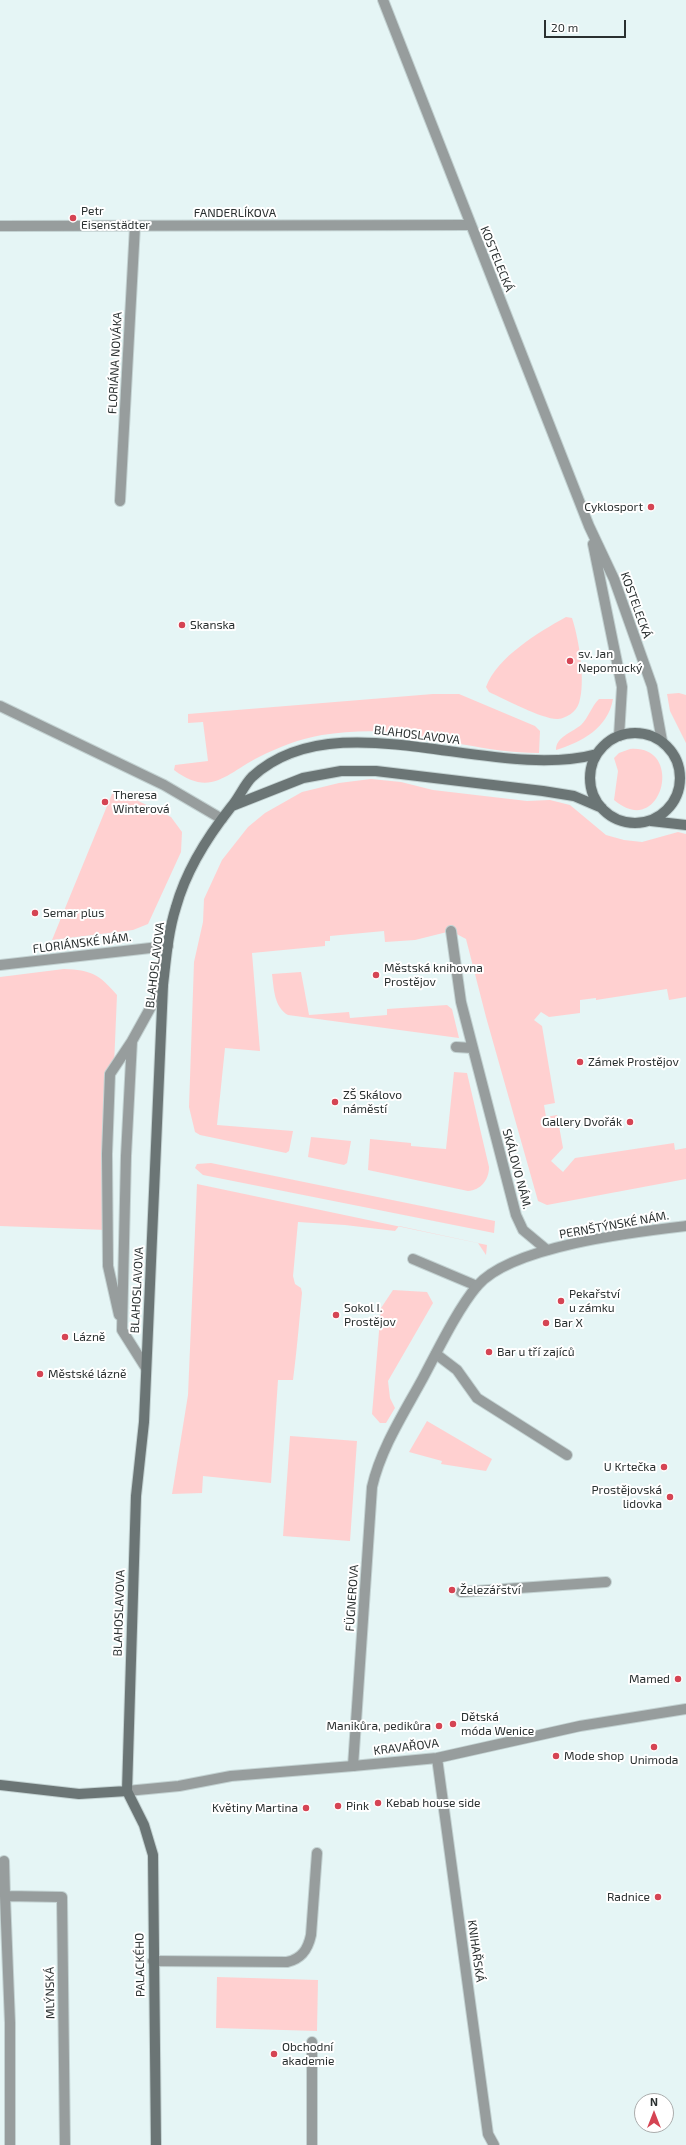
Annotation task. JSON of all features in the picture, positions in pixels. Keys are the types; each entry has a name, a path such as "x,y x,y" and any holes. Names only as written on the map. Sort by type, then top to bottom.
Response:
{"main road":[{"path":"602,808 594,796 590,782 591,767 597,754 606,743 618,736 632,733 647,734 662,741 676,756 683,774 675,800 660,816 647,821"},
{"name":"BLAHOSLAVOVA","path":"127,1791 136,1496 144,1422 163,984 168,946 176,907 186,881 208,838 252,778 273,762 300,750 332,743 376,742 494,757 571,760 597,754"},
{"path":"232,806 303,778 341,770 376,770 543,790 574,796 602,808 619,820 686,825"},
{"path":"0,1785 79,1794 127,1791"},
{"name":"PALACKÉHO","path":"127,1791 144,1825 153,1855 156,2145"}],"street":[{"name":"KOSTELECKÁ","path":"383,0 589,526 614,579 652,686 662,741"},
{"name":"FANDERLÍKOVA","path":"0,226 470,225"},
{"name":"FLORIÁNA NOVÁKA","path":"120,501 135,226"},
{"name":"KOSTELECKÁ","path":"589,526 622,687 618,736"},
{"path":"0,706 164,785 222,819"},
{"name":"SKÁLOVO NÁM.","path":"452,931 461,1002 516,1215 523,1230 547,1250"},
{"name":"FLORIÁNSKÉ NÁM.","path":"0,965 168,946"},
{"path":"146,1368 122,1330 108,1266 108,1124 110,1074 132,1040 163,984"},
{"path":"122,1330 126,1156 132,1040"},
{"path":"456,1047 472,1048"},
{"name":"PERNŠTÝNSKÉ NÁM.","path":"547,1250 616,1236 686,1226"},
{"path":"547,1250 512,1261 493,1272 477,1286 436,1354 457,1370 477,1398 567,1455"},
{"path":"413,1259 477,1286"},
{"name":"FÜGNEROVA","path":"353,1766 372,1487 377,1468 392,1435 436,1354"},
{"path":"461,1592 606,1582"},
{"name":"KRAVAŘOVA","path":"127,1791 179,1786 231,1776 437,1758 580,1726 686,1709"},
{"name":"KNIHAŘSKÁ","path":"437,1758 488,2134 494,2145"},
{"path":"153,1961 287,1962 296,1960 308,1945 311,1935 317,1853"},
{"path":"4,1861 10,2023 10,2145"},
{"name":"MLÝNSKÁ","path":"6,1896 62,1897 65,2145"},
{"path":"312,2042 312,2145"}],"shaded area":[{"path":"566,617 572,618 575,627 582,672 579,703 573,712 568,716 558,719 543,716 489,692 486,687 491,676 509,656 520,646"},
{"path":"679,693 686,695 686,743 670,711 667,694"},
{"path":"433,694 459,694 535,726 540,731 539,753 482,748 408,734 372,731 322,735 289,744 259,757 228,776 209,782 198,782 187,778 174,770 175,765 208,761 203,722 188,723 188,714"},
{"path":"599,699 613,699 606,718 600,726 575,743 556,750 558,742 561,738 581,725"},
{"path":"630,749 647,751 658,761 662,774 661,788 655,801 645,809 631,809 614,800 618,771 614,758 619,753"},
{"path":"371,779 401,782 433,790 527,801 550,800 570,805 606,835 624,840 642,842 678,832 686,834 686,997 669,1000 667,989 596,1000 596,998 580,1000 580,1013 549,1017 541,1012 534,1020 542,1026 555,1103 544,1105 546,1117 557,1115 563,1148 551,1161 563,1172 575,1158 674,1143 675,1150 686,1148 686,1179 547,1205 538,1201 486,1017 466,939 451,931 415,940 385,942 384,931 330,936 330,941 325,941 325,946 252,953 260,1051 225,1048 217,1125 293,1131 289,1151 286,1153 200,1135 195,1132 189,1107 194,962 203,922 204,899 222,860 248,827 265,813 302,792 339,783"},
{"path":"114,789 171,817 182,832 181,852 148,924 133,930 52,940"},
{"path":"64,969 94,974 105,982 117,995 107,1230 0,1226 0,977"},
{"path":"301,972 309,1015 349,1012 350,1018 387,1015 387,1009 447,1005 452,1009 459,1038 288,1015 283,1012 277,1002 272,974"},
{"path":"454,1072 467,1073 489,1167 488,1176 483,1184 477,1189 468,1191 368,1170 370,1139 411,1143 411,1146 446,1149"},
{"path":"311,1137 351,1141 347,1163 344,1165 308,1157"},
{"path":"211,1163 495,1221 494,1233 203,1175 195,1168 197,1164"},
{"path":"197,1184 399,1226 395,1231 345,1225 298,1222 293,1276 295,1284 301,1288 302,1293 297,1347 293,1380 278,1380 271,1483 203,1476 202,1493 172,1494 188,1395"},
{"path":"478,1243 487,1245 486,1255"},
{"path":"393,1290 427,1292 433,1303 388,1381 390,1398 395,1408 386,1423 380,1423 372,1414 381,1308"},
{"path":"427,1421 492,1459 486,1471 441,1464 442,1461 409,1452"},
{"path":"290,1436 357,1441 350,1541 283,1536"},
{"path":"217,1977 318,1980 317,2031 216,2028"}],"place":[{"name":"Petr Eisenstädter","path":"73,218"},
{"name":"Cyklosport","path":"651,507"},
{"name":"Skanska","path":"182,625"},
{"name":"sv. Jan Nepomucký","path":"570,661"},
{"name":"Theresa Winterová","path":"105,802"},
{"name":"Semar plus","path":"35,913"},
{"name":"Městská knihovna Prostějov","path":"376,975"},
{"name":"Zámek Prostějov","path":"580,1062"},
{"name":"ZŠ Skálovo náměstí","path":"335,1102"},
{"name":"Gallery Dvořák","path":"630,1122"},
{"name":"Pekařství u zámku","path":"561,1301"},
{"name":"Sokol I. Prostějov","path":"336,1315"},
{"name":"Bar X","path":"546,1323"},
{"name":"Lázně","path":"65,1337"},
{"name":"Bar u tří zajíců","path":"489,1352"},
{"name":"Městské lázně","path":"40,1374"},
{"name":"U Krtečka","path":"664,1467"},
{"name":"Prostějovská lidovka","path":"670,1497"},
{"name":"Železářství","path":"452,1590"},
{"name":"Mamed","path":"678,1679"},
{"name":"Dětská móda Wenice","path":"453,1724"},
{"name":"Manikůra, pedikůra","path":"439,1726"},
{"name":"Unimoda","path":"654,1747"},
{"name":"Mode shop","path":"556,1756"},
{"name":"Kebab house side","path":"378,1803"},
{"name":"Pink","path":"338,1806"},
{"name":"Květiny Martina","path":"306,1808"},
{"name":"Radnice","path":"658,1897"},
{"name":"Obchodní akademie","path":"274,2054"}]}
